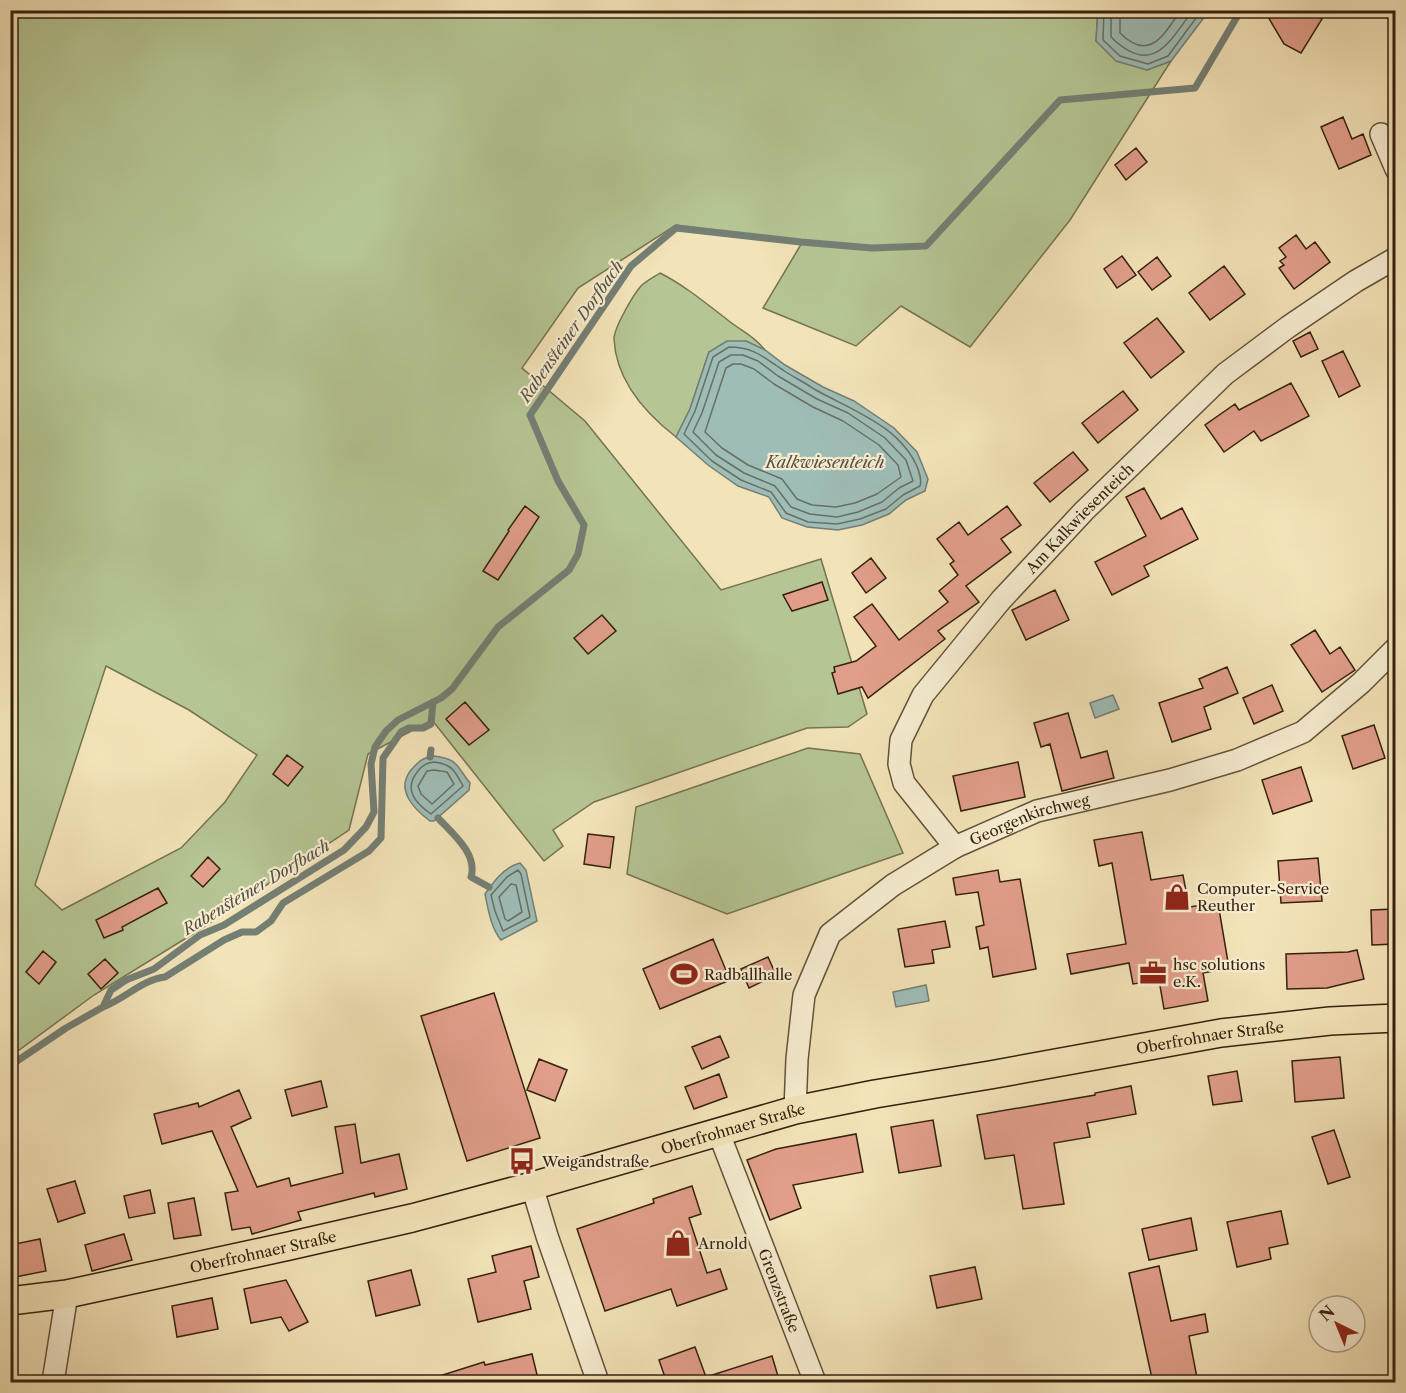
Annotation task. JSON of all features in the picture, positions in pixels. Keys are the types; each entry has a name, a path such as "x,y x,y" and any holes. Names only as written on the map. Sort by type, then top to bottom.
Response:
{"main road":[{"name":"Oberfrohnaer Straße","path":"10,1301 67,1294 412,1218 795,1110 1221,1033 1330,1021 1395,1018"}],"street":[{"path":"1381,134 1395,169"},
{"name":"Am Kalkwiesenteich","path":"955,847 904,783 899,764 901,740 923,695 1001,600 1084,511 1225,374 1288,327 1395,258"},
{"name":"Georgenkirchweg","path":"795,1110 797,1059 804,995 830,934 893,885 955,847 1037,811 1170,780 1226,763 1303,732 1361,683 1395,648"},
{"name":"Grenzstraße","path":"718,1131 815,1383"},
{"path":"532,1186 598,1383"},
{"path":"53,1383 67,1294"}],"green space":[{"path":"1098,10 1096,41 1147,70 1171,61 1070,220 970,347 901,306 856,346 763,308 803,241 676,225 578,288 522,368 585,421 721,590 821,559 867,714 848,727 807,728 594,802 553,830 563,846 544,861 432,720 368,754 349,830 196,932 94,995 11,1056 11,11","holes":["106,666 189,710 257,755 225,802 181,848 62,910 35,885"]},
{"path":"660,273 695,295 752,337 765,350 746,341 709,352 690,409 676,437 643,406 626,382 616,354 614,339 620,320 638,290 645,282"},
{"path":"808,748 860,754 903,853 727,914 627,874 636,807"}],"water":[{"path":"1098,10 1209,11 1171,61 1147,70 1116,61 1096,41"},
{"name":"Kalkwiesenteich","path":"727,341 746,341 765,350 785,365 823,387 854,401 894,428 917,452 928,479 925,491 906,500 889,514 862,525 838,530 807,527 782,518 769,497 738,486 708,465 676,437 690,409 709,352"},
{"path":"1113,695 1119,709 1095,718 1090,703"},
{"path":"434,756 453,761 470,783 469,790 434,821 430,821 413,805 405,785 407,777 416,764"},
{"path":"520,863 526,870 537,921 501,940 492,924 485,894 504,871"},
{"path":"926,985 929,1001 896,1007 893,992"}],"building":[{"path":"1264,10 1309,10 1322,19 1301,53 1284,44"},
{"path":"1343,117 1352,139 1363,134 1371,155 1339,169 1321,127"},
{"path":"1136,148 1147,162 1126,180 1115,165"},
{"path":"1296,235 1306,249 1315,242 1330,262 1294,289 1279,268 1284,265 1280,261 1286,257 1279,248"},
{"path":"1122,256 1136,275 1117,288 1104,269"},
{"path":"1157,257 1171,276 1152,290 1138,272"},
{"path":"1224,266 1245,294 1210,320 1189,293"},
{"path":"1157,318 1184,352 1151,378 1124,343"},
{"path":"1310,332 1318,349 1301,357 1293,341"},
{"path":"1343,351 1360,386 1339,397 1322,361"},
{"path":"1291,383 1309,416 1261,441 1254,431 1224,452 1205,425 1235,404 1239,410"},
{"path":"1123,391 1138,410 1098,443 1082,423"},
{"path":"1073,452 1088,470 1050,502 1034,483"},
{"path":"1144,488 1161,519 1182,508 1198,539 1144,566 1149,576 1112,595 1095,562 1146,536 1126,497"},
{"path":"525,506 539,517 498,580 483,571"},
{"path":"1007,506 1021,525 1001,539 1011,552 966,586 979,602 938,631 945,639 868,698 862,687 838,694 832,673 835,672 834,667 856,661 876,646 854,617 872,604 899,640 948,602 939,591 958,575 950,564 954,561 937,539 959,522 968,535"},
{"path":"871,558 886,578 866,593 852,573"},
{"path":"822,582 828,600 792,611 783,595"},
{"path":"1055,590 1069,620 1026,640 1012,610"},
{"path":"602,615 616,631 588,654 574,638"},
{"path":"1315,630 1330,654 1340,647 1355,670 1322,692 1291,645"},
{"path":"1227,667 1238,693 1204,707 1211,729 1172,742 1159,703 1203,688 1199,679"},
{"path":"1272,685 1283,711 1254,724 1243,698"},
{"path":"465,702 489,730 469,745 446,719"},
{"path":"1068,713 1081,758 1107,751 1114,778 1062,791 1050,744 1041,747 1034,723"},
{"path":"1374,725 1385,758 1353,769 1342,736"},
{"path":"287,755 303,767 288,786 273,774"},
{"path":"1018,762 1025,797 961,811 953,776"},
{"path":"1301,767 1312,801 1273,814 1262,780"},
{"path":"1142,832 1151,880 1183,875 1189,907 1218,903 1229,968 1203,973 1208,1001 1164,1009 1159,980 1133,984 1129,963 1071,974 1067,954 1126,944 1112,863 1099,866 1094,840"},
{"path":"588,834 614,837 610,868 584,864"},
{"path":"208,857 220,869 203,887 191,876"},
{"path":"1318,858 1322,901 1281,903 1278,861"},
{"path":"998,870 1000,882 1020,879 1036,969 993,977 988,947 980,949 976,927 984,925 978,892 956,895 953,878"},
{"path":"158,888 167,903 122,927 123,930 104,938 96,920"},
{"path":"1395,909 1395,944 1372,945 1371,910"},
{"path":"945,921 950,947 932,950 934,963 905,967 898,929"},
{"path":"713,939 730,980 660,1009 643,969"},
{"path":"1357,950 1364,979 1327,988 1287,989 1286,954"},
{"path":"43,951 56,962 39,984 26,972"},
{"path":"768,957 776,975 749,988 741,969"},
{"path":"105,959 118,973 101,989 88,974"},
{"path":"494,993 540,1138 467,1161 421,1016"},
{"path":"720,1036 729,1057 702,1069 692,1047"},
{"path":"1340,1057 1344,1098 1295,1102 1292,1061"},
{"path":"539,1059 567,1070 555,1101 527,1090"},
{"path":"1237,1071 1242,1101 1213,1105 1208,1076"},
{"path":"719,1074 727,1097 694,1109 685,1087"},
{"path":"321,1081 327,1107 292,1116 285,1090"},
{"path":"1131,1086 1136,1114 1087,1123 1090,1137 1054,1143 1064,1204 1023,1209 1014,1155 985,1159 977,1115 1095,1095 1095,1093"},
{"path":"239,1090 251,1118 231,1127 257,1187 289,1178 291,1186 343,1173 335,1127 355,1124 361,1163 399,1154 407,1189 375,1197 374,1193 298,1212 301,1220 252,1234 250,1227 232,1230 225,1193 238,1191 212,1131 162,1144 154,1114 198,1103 199,1107"},
{"path":"933,1120 941,1166 899,1173 891,1127"},
{"path":"1334,1130 1350,1177 1328,1184 1312,1137"},
{"path":"856,1134 863,1172 793,1185 801,1208 770,1220 747,1160 776,1149"},
{"path":"75,1181 85,1213 58,1222 47,1189"},
{"path":"692,1186 701,1214 689,1218 707,1273 720,1269 727,1289 677,1306 671,1289 605,1311 577,1229 654,1203 653,1199"},
{"path":"150,1190 155,1213 129,1218 124,1196"},
{"path":"194,1198 201,1235 174,1239 168,1203"},
{"path":"1281,1211 1288,1244 1269,1248 1271,1259 1237,1267 1227,1222"},
{"path":"1191,1218 1197,1250 1149,1260 1142,1229"},
{"path":"124,1234 132,1260 92,1271 85,1245"},
{"path":"40,1239 46,1271 10,1278 10,1245"},
{"path":"531,1246 539,1277 524,1281 531,1309 478,1322 468,1279 496,1272 492,1256"},
{"path":"1159,1266 1171,1321 1205,1314 1208,1332 1189,1336 1198,1383 1153,1383 1129,1273"},
{"path":"975,1267 982,1299 937,1308 930,1276"},
{"path":"411,1270 420,1305 376,1316 368,1281"},
{"path":"286,1280 308,1322 289,1331 281,1317 251,1323 244,1289"},
{"path":"212,1298 218,1329 177,1337 172,1306"},
{"path":"695,1347 706,1377 772,1356 780,1383 667,1383 659,1360"},
{"path":"532,1354 539,1383 433,1383 433,1378 484,1362 485,1365"}],"waterway":[{"name":"Rabensteiner Dorfbach","path":"17,1061 66,1028 103,1007 111,990 126,980 154,969 200,935 224,925 344,850 366,827 374,812 371,764 375,747 386,731 398,720 441,698 452,689 498,627 569,570 578,554 584,525 558,481 530,415 631,266 676,228 872,248 926,246 1060,100 1195,88 1241,10"},
{"path":"103,1007 148,982 165,977 224,940 242,932 256,932 271,921 283,903 369,851 381,838 383,758 401,732 409,728 423,728 431,724 433,702"},
{"path":"430,757 431,750"},
{"path":"438,818 467,852 471,860 471,877 489,887"}],"place":[{"name":"Computer-Service Reuther","path":"1177,897"},
{"name":"hsc solutions e.K.","path":"1153,973"},
{"name":"Radballhalle","path":"684,974"},
{"name":"Weigandstraße","path":"522,1161"},
{"name":"Arnold","path":"678,1243"}]}
